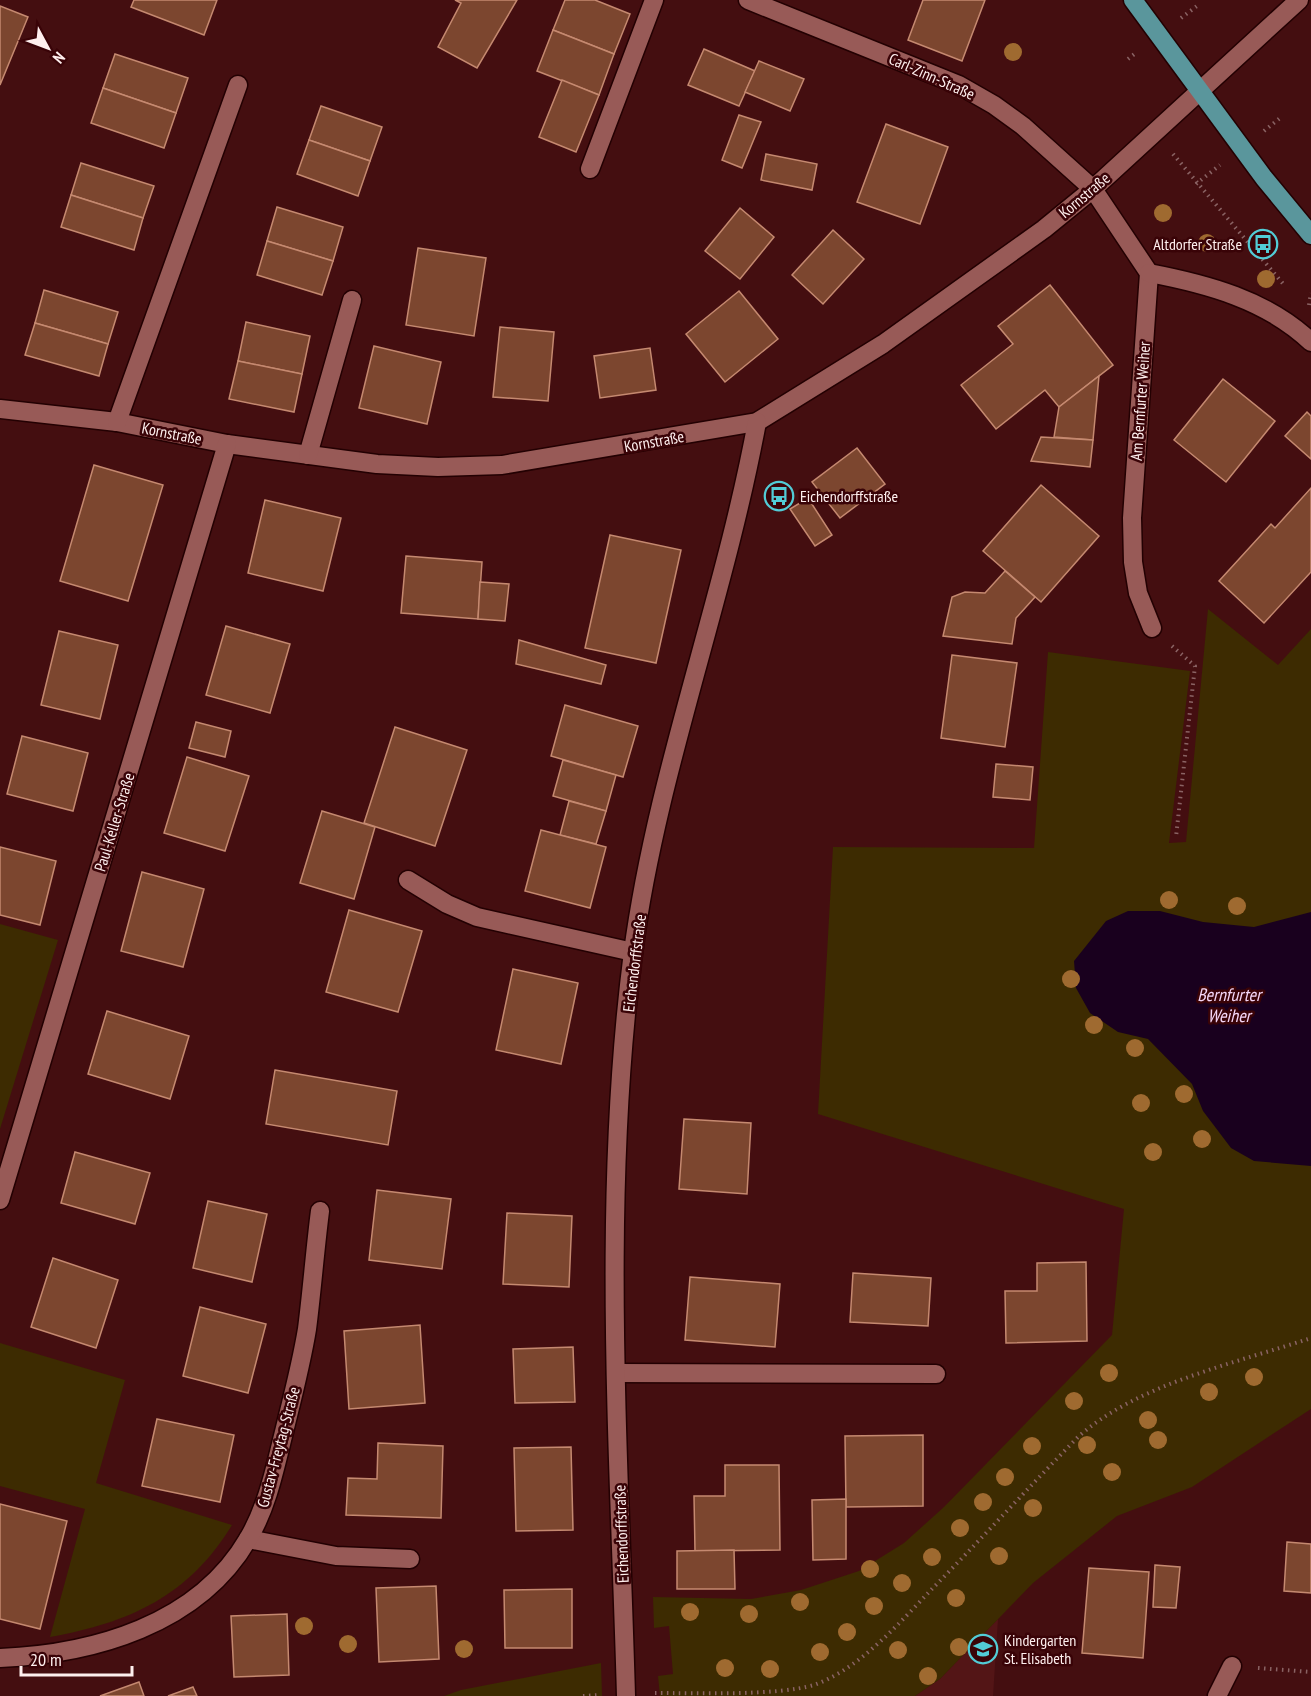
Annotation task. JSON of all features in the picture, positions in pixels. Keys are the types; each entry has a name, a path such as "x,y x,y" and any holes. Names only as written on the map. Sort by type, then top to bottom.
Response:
{"main road":[{"path":"1133,0 1311,235"}],"street":[{"path":"590,169 654,0"},
{"name":"Carl-Zinn-Straße","path":"748,0 959,85 1023,126 1093,189"},
{"name":"Kornstraße","path":"0,409 117,422 227,444 308,455 377,464 428,467 502,465 757,422 884,344 1044,229 1093,189 1299,0"},
{"path":"117,422 238,85"},
{"path":"1093,189 1149,273 1198,282 1244,300 1278,315 1311,342"},
{"name":"Am Bernfurter Weiher","path":"1149,273 1132,518 1133,562 1138,592 1152,628"},
{"path":"308,455 352,300"},
{"name":"Eichendorffstraße","path":"626,1695 616,1372 614,1166 633,952 661,804 745,487 757,422"},
{"name":"Paul-Keller-Straße","path":"0,1200 227,444"},
{"path":"408,880 447,904 477,917 633,952"},
{"name":"Gustav-Freytag-Straße","path":"0,1658 25,1657 82,1647 132,1634 180,1608 205,1590 248,1539 264,1504 293,1393 306,1331 320,1211"},
{"path":"616,1372 936,1374"},
{"path":"248,1539 336,1556 410,1559"},
{"path":"1217,1696 1232,1666"}],"path":[{"path":"1155,131 1254,252 1292,292"},
{"path":"1254,252 1263,244"},
{"path":"1300,301 1308,309"},
{"path":"1152,628 1195,666 1176,837"},
{"path":"626,1695 787,1690 813,1685 835,1675 857,1660 900,1622 1098,1419 1142,1395 1311,1338"},
{"path":"1232,1666 1311,1672"}],"shaded area":[{"path":"1208,609 1278,665 1311,629 1311,1409 1192,1487 1117,1516 1033,1583 940,1679 915,1696 660,1696 658,1676 673,1674 669,1626 654,1628 653,1597 751,1599 801,1590 859,1571 904,1543 944,1507 1112,1335 1124,1209 818,1114 833,847 1034,848 1048,652 1190,671 1169,843 1186,842"},
{"path":"0,924 58,940 0,1129"},
{"path":"0,1343 125,1380 96,1483 232,1525 215,1550 176,1588 131,1614 106,1624 50,1637 85,1509 0,1486"},
{"name":"Kindergarten St. Elisabeth","path":"998,1619 993,1696 915,1696 940,1679"},
{"path":"601,1663 602,1696 444,1696 461,1690"}],"water":[{"name":"Bernfurter Weiher","path":"1128,911 1160,911 1203,922 1254,927 1311,912 1311,1166 1254,1161 1231,1148 1203,1111 1192,1084 1148,1039 1118,1032 1090,1013 1076,988 1074,961 1106,921"}],"building":[{"path":"134,0 217,0 204,35 131,7"},
{"path":"455,0 517,0 477,68 438,47 461,3"},
{"path":"565,0 595,0 630,14 614,54 553,30"},
{"path":"923,0 985,0 962,61 908,40"},
{"path":"0,6 28,17 0,85"},
{"path":"553,30 614,54 599,95 537,71"},
{"path":"704,49 755,71 739,106 688,85"},
{"path":"115,54 188,78 176,113 103,88"},
{"path":"759,61 804,79 790,111 745,92"},
{"path":"562,80 599,95 576,152 539,137"},
{"path":"103,88 176,113 164,148 91,123"},
{"path":"321,106 382,127 370,161 309,140"},
{"path":"739,115 761,122 742,168 722,160"},
{"path":"886,124 948,147 920,224 857,202"},
{"path":"309,140 370,161 358,196 297,174"},
{"path":"766,154 817,164 812,190 761,180"},
{"path":"81,163 154,186 143,218 71,195"},
{"path":"71,195 143,218 134,250 61,227"},
{"path":"277,207 343,227 333,261 267,241"},
{"path":"740,208 774,237 740,279 705,251"},
{"path":"833,230 864,259 823,304 792,275"},
{"path":"267,241 333,261 322,295 257,275"},
{"path":"418,248 486,258 474,336 406,325"},
{"path":"1050,285 1113,365 1059,407 1045,390 996,429 961,385 1013,344 998,326"},
{"path":"44,290 118,312 108,344 35,323"},
{"path":"739,291 778,339 725,382 686,334"},
{"path":"246,322 310,336 302,374 238,361"},
{"path":"35,323 108,344 99,376 25,355"},
{"path":"500,327 554,332 548,401 493,397"},
{"path":"374,346 441,362 427,424 359,408"},
{"path":"650,348 656,390 600,398 594,356"},
{"path":"238,361 302,374 294,412 229,399"},
{"path":"1099,376 1093,440 1054,437 1059,407"},
{"path":"1223,379 1275,421 1226,482 1174,440"},
{"path":"1307,412 1311,416 1311,459 1285,436"},
{"path":"1041,437 1093,440 1090,467 1031,461"},
{"path":"857,448 885,484 840,518 812,482"},
{"path":"94,465 163,485 128,601 60,581"},
{"path":"1041,485 1099,536 1041,602 983,551"},
{"path":"1311,488 1311,572 1264,623 1219,581 1271,524 1275,528"},
{"path":"808,498 832,535 815,546 790,509"},
{"path":"265,500 341,518 323,591 248,573"},
{"path":"610,535 681,550 656,663 585,648"},
{"path":"406,556 482,562 478,619 401,613"},
{"path":"1005,571 1035,597 1016,618 1012,644 943,636 952,597 965,592 985,593"},
{"path":"480,582 509,584 505,621 478,619"},
{"path":"226,626 290,644 270,713 206,695"},
{"path":"59,631 118,645 100,719 41,705"},
{"path":"519,640 606,665 601,684 516,664"},
{"path":"952,655 1017,663 1005,747 941,738"},
{"path":"565,705 638,726 623,777 551,756"},
{"path":"196,722 231,731 225,757 189,748"},
{"path":"395,727 467,750 435,846 364,823"},
{"path":"22,736 88,753 73,811 7,794"},
{"path":"187,757 249,776 225,851 164,833"},
{"path":"563,760 616,775 606,811 553,796"},
{"path":"996,764 1033,767 1030,800 993,797"},
{"path":"569,801 606,811 596,844 560,835"},
{"path":"322,811 375,827 354,899 300,883"},
{"path":"541,830 606,847 590,908 525,891"},
{"path":"0,847 56,861 40,925 0,915"},
{"path":"142,872 204,889 183,967 121,951"},
{"path":"349,910 422,931 398,1012 326,992"},
{"path":"513,969 578,983 561,1064 496,1050"},
{"path":"107,1011 189,1036 170,1099 88,1074"},
{"path":"275,1070 397,1091 388,1145 266,1124"},
{"path":"684,1119 751,1123 747,1194 679,1189"},
{"path":"75,1152 150,1173 135,1224 61,1203"},
{"path":"377,1190 451,1199 442,1269 369,1260"},
{"path":"208,1201 267,1214 252,1282 193,1268"},
{"path":"507,1213 572,1216 569,1287 503,1284"},
{"path":"53,1258 118,1280 96,1348 31,1327"},
{"path":"1086,1262 1087,1341 1006,1343 1005,1291 1037,1291 1037,1263"},
{"path":"853,1273 931,1278 928,1326 850,1322"},
{"path":"690,1277 780,1284 775,1347 685,1340"},
{"path":"200,1307 266,1324 248,1393 183,1376"},
{"path":"420,1325 425,1403 349,1409 344,1331"},
{"path":"573,1347 575,1402 515,1403 513,1349"},
{"path":"157,1419 234,1435 220,1502 142,1486"},
{"path":"923,1435 923,1506 846,1507 845,1436"},
{"path":"378,1443 443,1446 441,1518 346,1515 348,1478 377,1479"},
{"path":"571,1447 573,1530 516,1531 514,1448"},
{"path":"725,1465 779,1465 780,1550 695,1551 694,1496 725,1496"},
{"path":"846,1499 846,1559 813,1560 812,1500"},
{"path":"0,1504 67,1521 40,1629 0,1619"},
{"path":"1287,1542 1311,1544 1311,1593 1284,1591"},
{"path":"734,1550 735,1589 677,1589 677,1551"},
{"path":"1155,1565 1180,1567 1176,1608 1153,1607"},
{"path":"1089,1568 1149,1572 1143,1658 1082,1653"},
{"path":"436,1586 439,1659 379,1662 376,1588"},
{"path":"572,1589 572,1648 505,1648 504,1590"},
{"path":"287,1614 289,1675 234,1677 231,1616"},
{"path":"139,1682 144,1696 100,1696"},
{"path":"193,1687 197,1696 168,1696"}],"place":[{"name":"Altdorfer Straße","path":"1263,244"},
{"name":"Eichendorffstraße","path":"779,496"},
{"name":"Kindergarten St. Elisabeth","path":"983,1649"}]}
